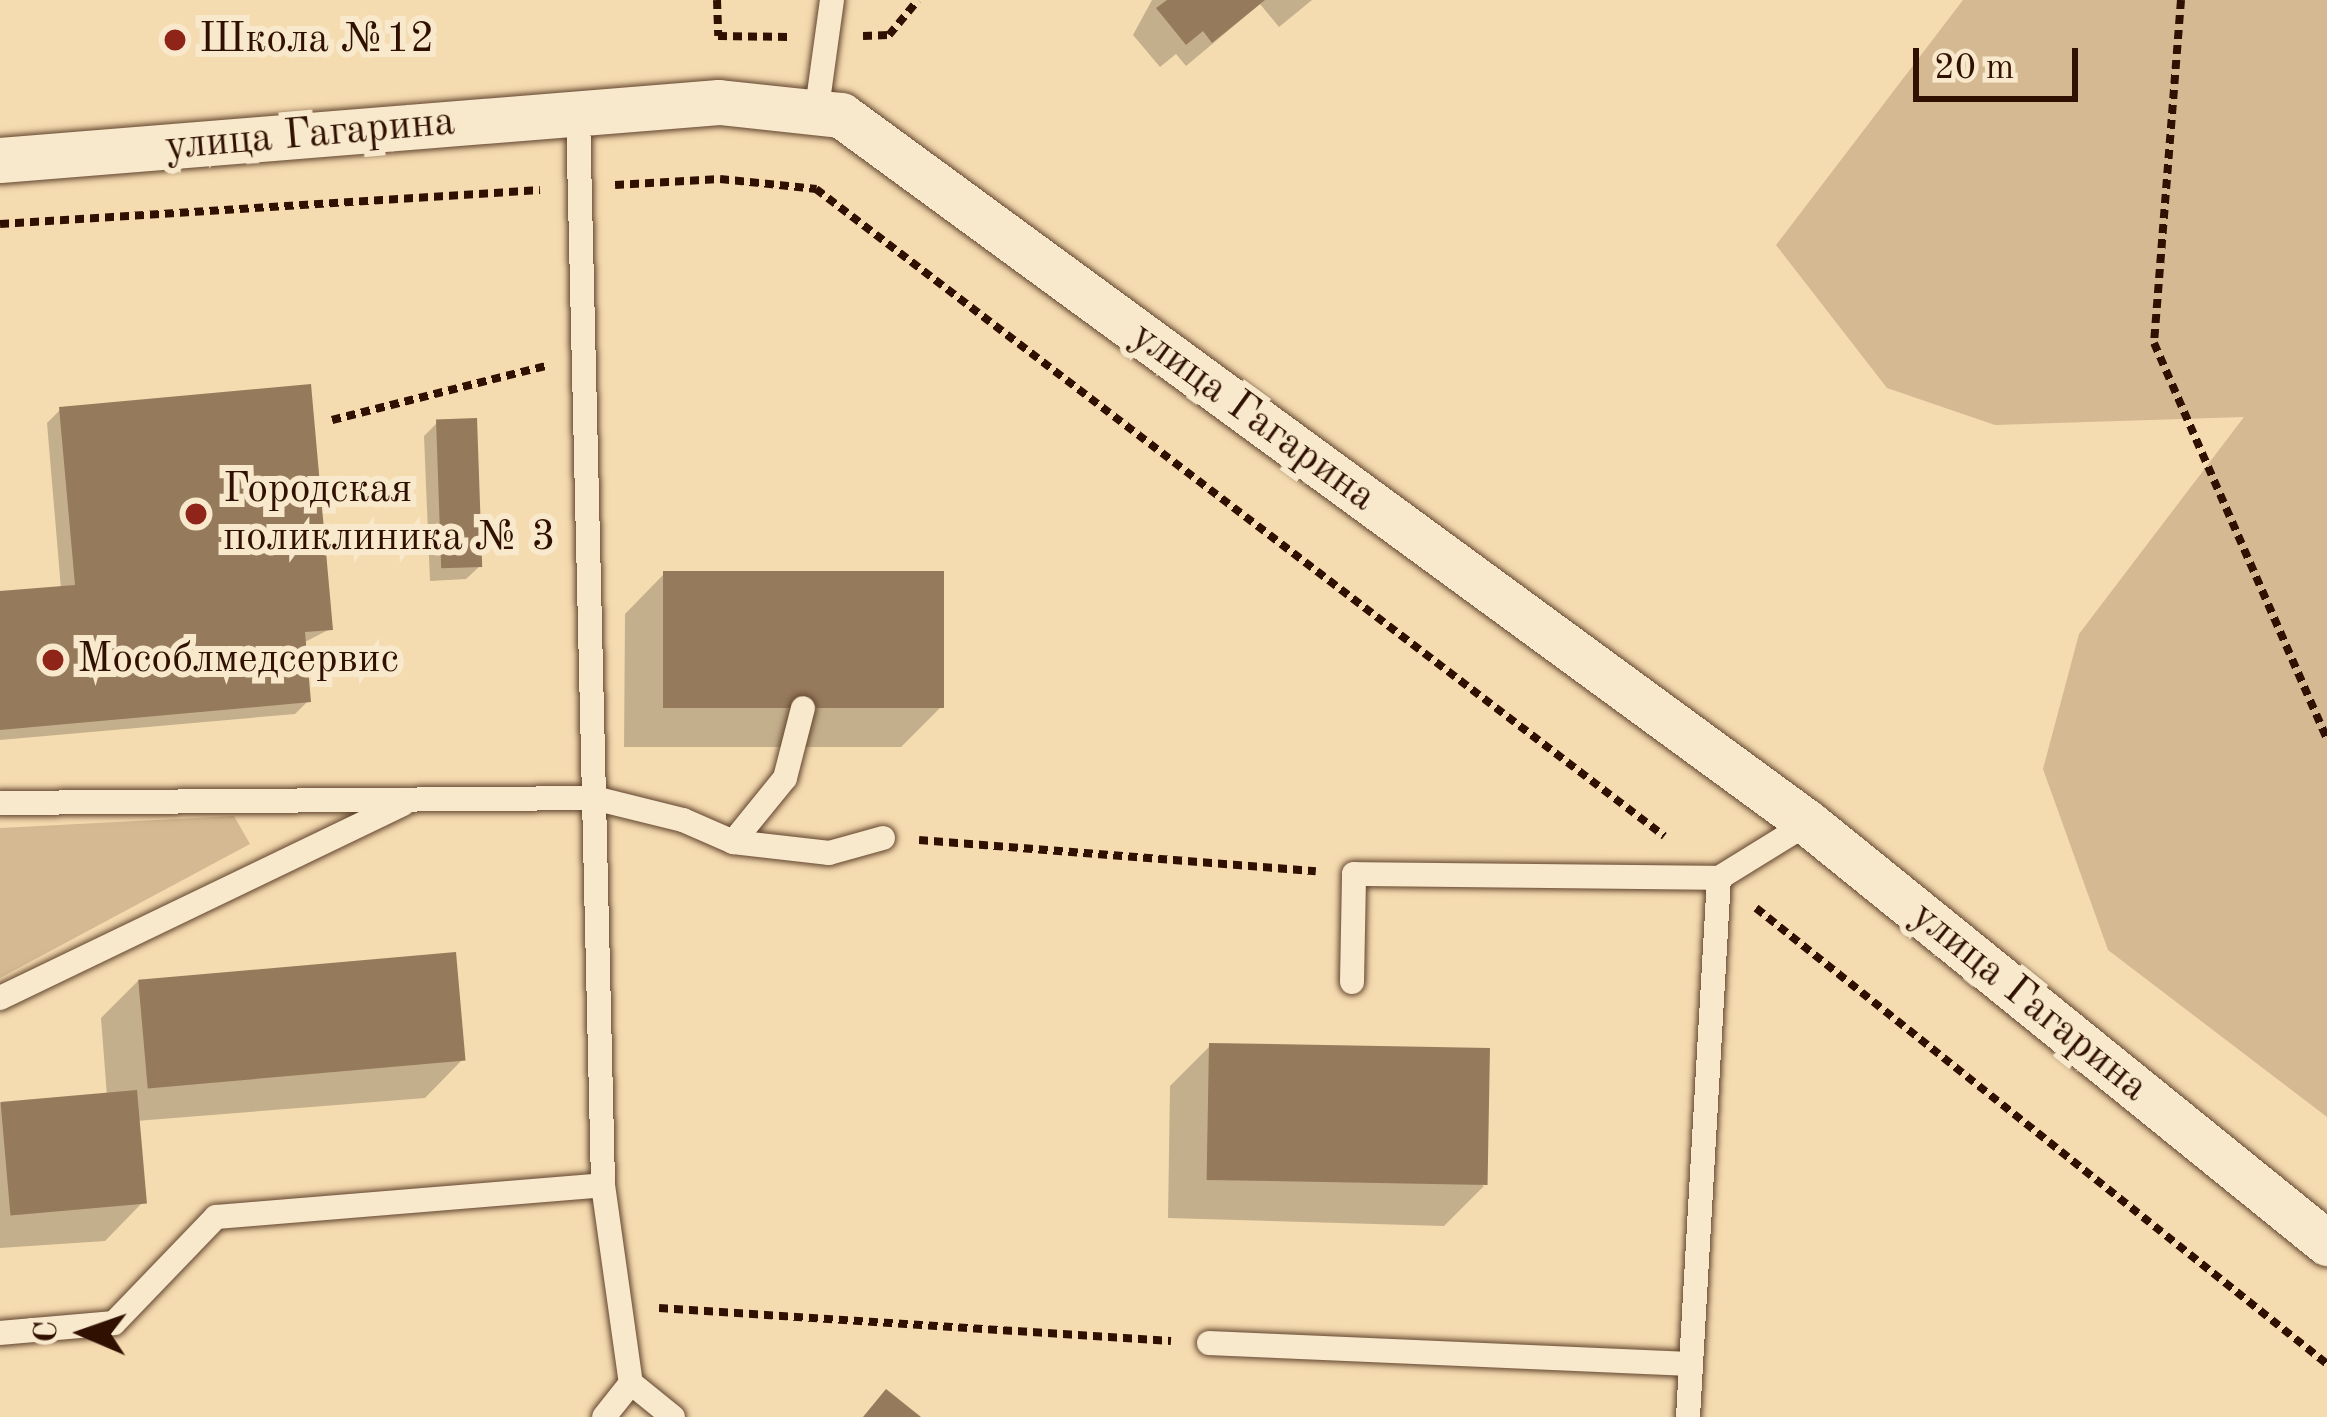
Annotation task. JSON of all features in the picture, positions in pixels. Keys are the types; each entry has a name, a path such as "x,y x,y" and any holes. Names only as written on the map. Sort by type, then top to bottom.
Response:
{"street":[{"name":"улица Гагарина","path":"0,160 718,102 817,108 841,115 1808,823 2327,1243"}],"lane":[{"path":"817,108 832,0"},
{"path":"578,114 603,1185 631,1383 673,1417"},
{"path":"733,842 785,778 803,708"},
{"path":"0,803 594,798 683,820 733,842 830,854 883,838"},
{"path":"0,998 412,800"},
{"path":"1352,982 1354,874 1719,878 1808,823"},
{"path":"1688,1417 1719,878"},
{"path":"0,1333 114,1323 217,1217 603,1185"},
{"path":"1209,1343 1690,1364"},
{"path":"604,1417 631,1383"}],"path":[{"path":"717,0 718,36"},
{"path":"889,35 918,0"},
{"path":"2182,0 2154,343 2327,739"},
{"path":"0,224 720,179 817,189 1719,878 2327,1364"},
{"path":"332,420 586,355"},
{"path":"883,838 1354,874"},
{"path":"620,1305 1209,1343"}],"shaded area":[{"path":"1963,0 2327,0 2327,1117 2108,950 2043,769 2079,634 2244,417 1995,425 1887,388 1776,245"},
{"path":"234,816 250,844 0,978 0,828"}],"building":[{"path":"1167,0 1265,0 1212,43 1203,31 1186,45 1156,8"},
{"name":"Городская поликлиника № 3","path":"311,384 333,630 305,632 311,702 0,730 0,591 75,585 59,407"},
{"path":"477,418 482,567 441,568 436,419"},
{"path":"663,571 944,571 944,708 663,708"},
{"path":"456,952 465,1061 148,1088 138,980"},
{"path":"1209,1043 1490,1048 1488,1185 1207,1180"},
{"path":"137,1090 147,1204 10,1216 1,1102"},
{"path":"886,1389 921,1417 863,1417"}],"place":[{"name":"Школа №12","path":"175,40"},
{"name":"Городская поликлиника № 3","path":"196,514"},
{"name":"Мособлмедсервис","path":"53,660"}]}
